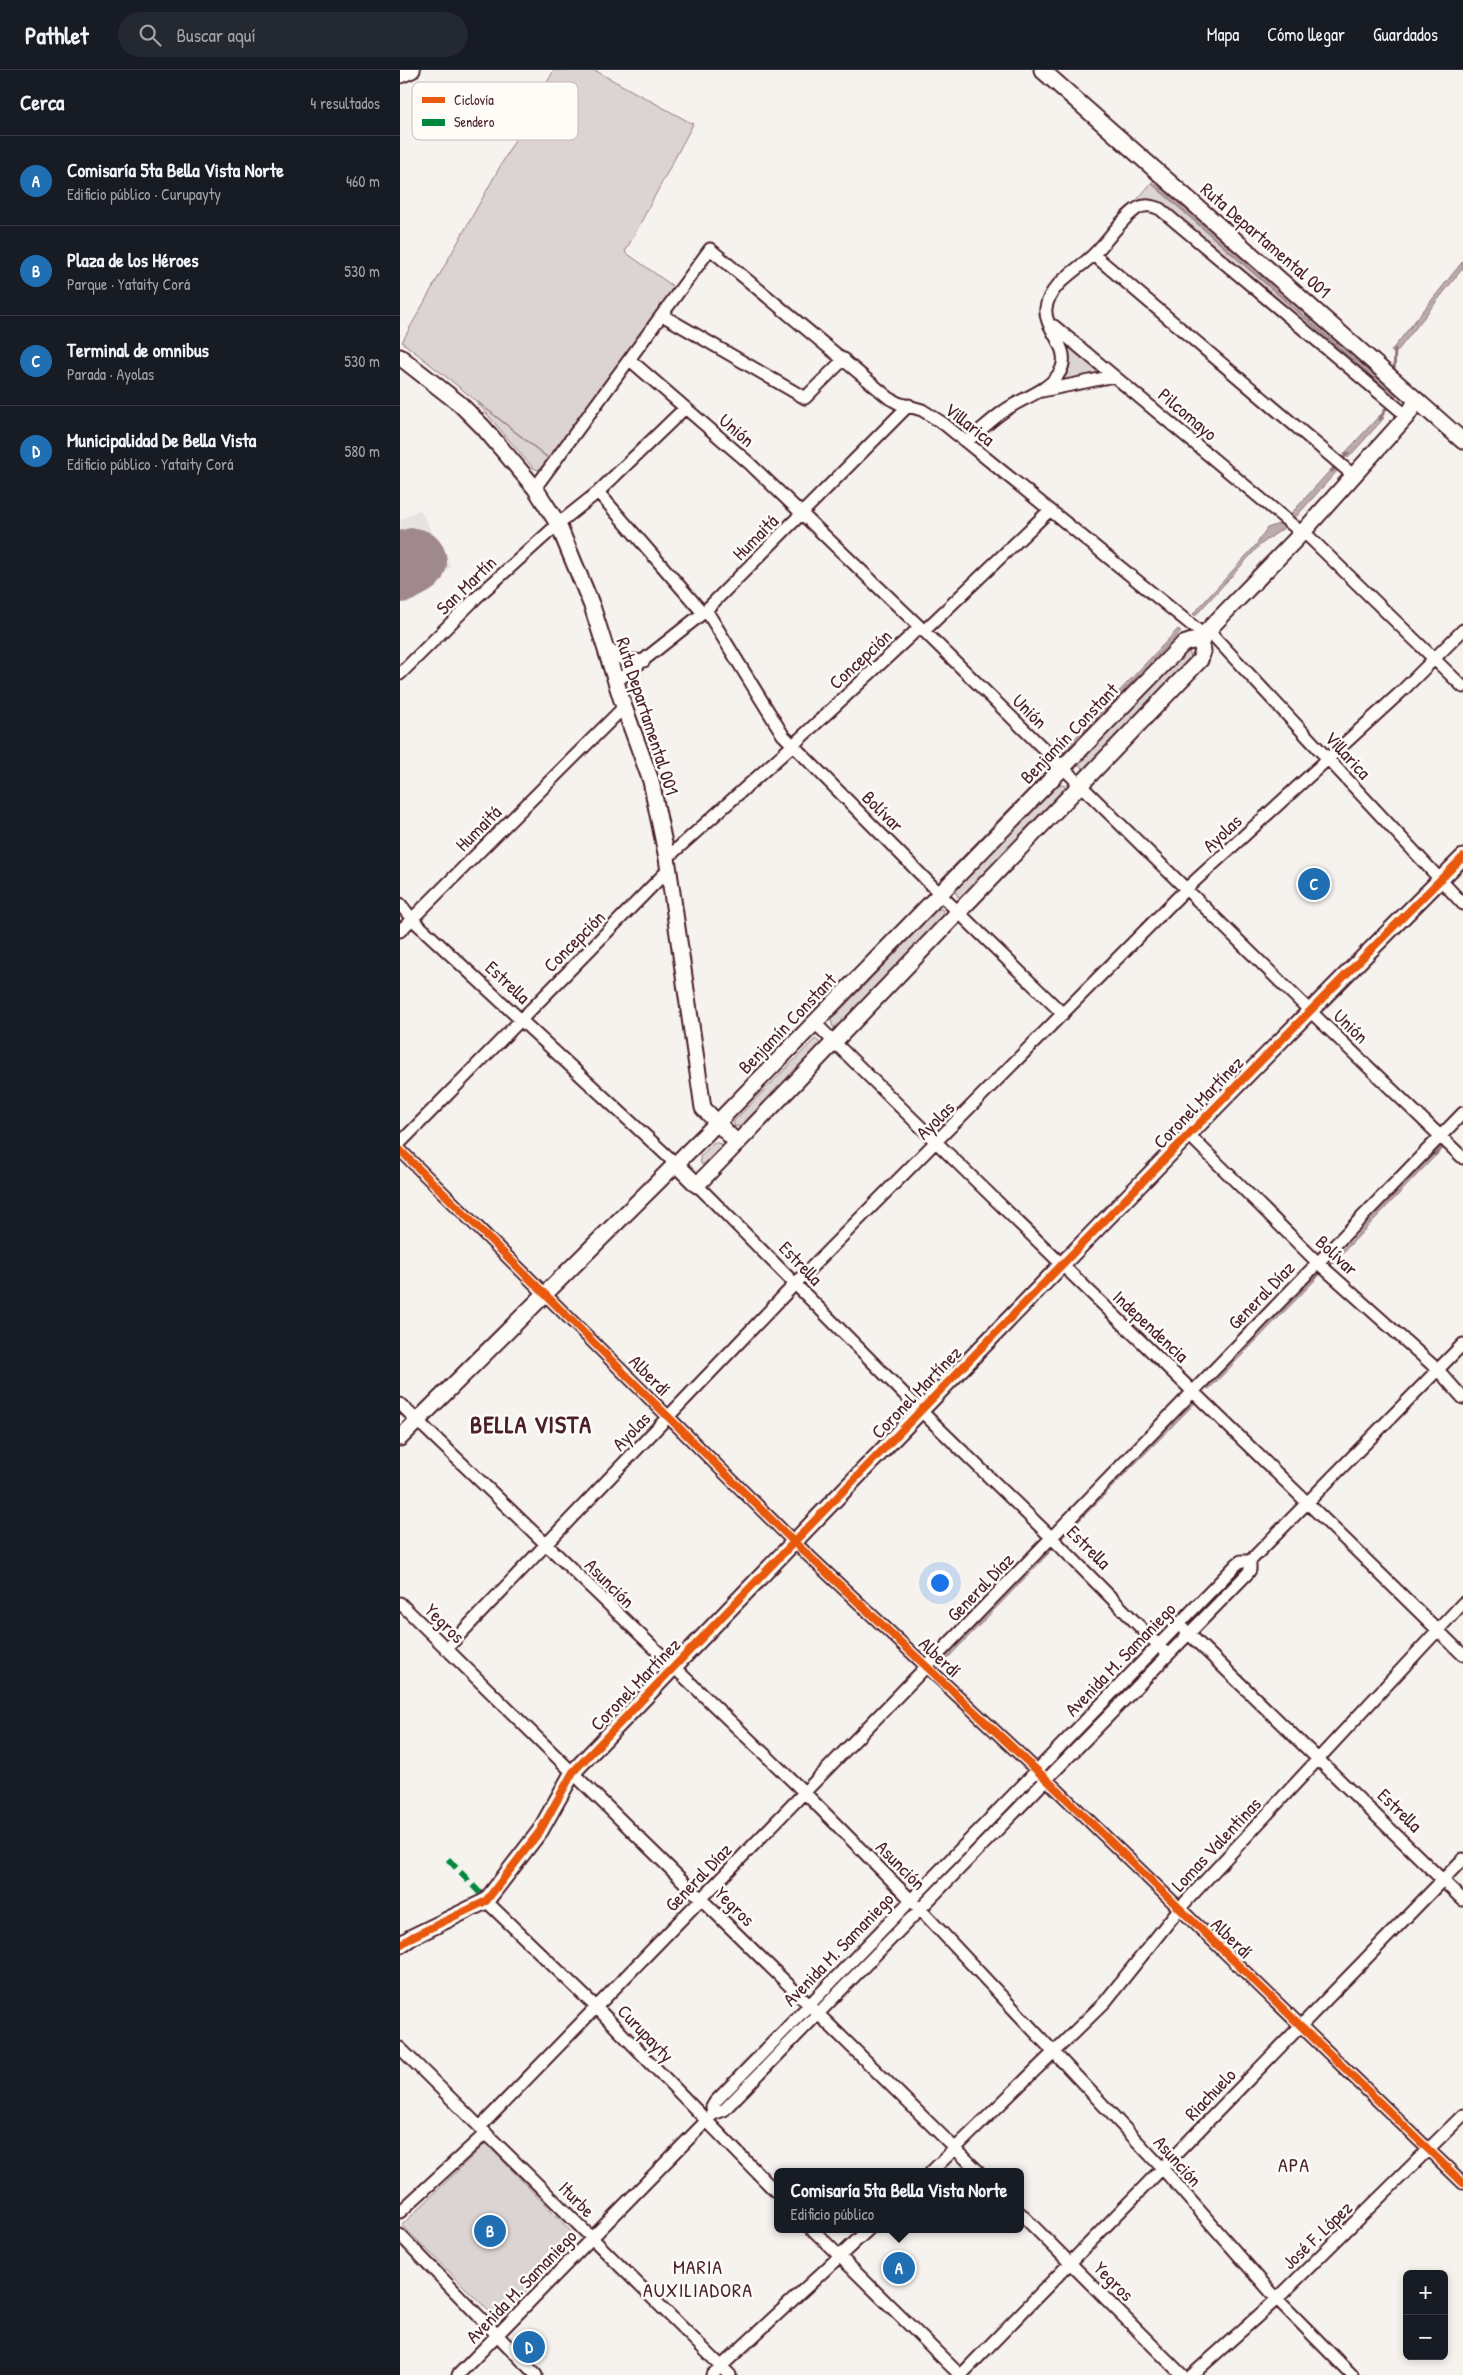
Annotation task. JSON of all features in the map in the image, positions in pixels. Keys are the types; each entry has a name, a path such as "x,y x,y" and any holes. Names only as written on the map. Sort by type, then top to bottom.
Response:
{"street":[{"path":"400,75 412,70"},
{"name":"Ruta Departamental 001","path":"1042,70 1463,441"},
{"path":"966,442 1004,411 1051,383 1062,369 1063,363 1059,341 1046,311 1052,294 1068,276 1094,255 1139,208 1150,205 1160,209 1407,416"},
{"name":"Villarica","path":"662,315 710,249 889,398 898,404 909,405 922,410 966,442 1205,636 1328,759 1463,904"},
{"path":"1094,255 1344,467"},
{"path":"536,488 662,315 805,398 844,359"},
{"name":"Pilcomayo","path":"1050,324 1295,527 1463,687"},
{"name":"Ruta Departamental 001","path":"400,357 460,404 483,427 536,488 558,524 592,606 624,707 651,781 668,864 703,1108 737,1144"},
{"name":"Unión","path":"630,360 749,463 922,629 1309,1010 1463,1158"},
{"path":"1035,392 1114,376"},
{"name":"Benjamín Constant","path":"400,1438 717,1123 940,894 1058,763 1183,644 1205,636 1344,467 1407,416 1417,400"},
{"name":"Humaitá","path":"616,682 705,612 909,405"},
{"name":"San Martín","path":"400,674 476,598 558,524 598,492 685,408"},
{"name":"Bolívar","path":"598,492 705,612 784,735 940,894 1063,1014"},
{"name":"Concepción","path":"400,1143 520,1021 668,864 793,745 1050,510"},
{"name":"Ayolas","path":"446,1649 794,1285 938,1142 1186,889 1435,660 1463,630"},
{"path":"697,1185 1200,660 1205,636"},
{"path":"605,646 622,659 644,661"},
{"name":"Humaitá","path":"400,931 624,707"},
{"name":"Coronel Martínez","path":"400,1946 412,1937 486,1900 524,1855 540,1831 573,1772 921,1412 1060,1265 1309,1010 1463,857"},
{"name":"Estrella","path":"400,904 412,919 520,1021 676,1164 921,1412 1055,1541 1168,1654"},
{"name":"Independencia","path":"814,1023 938,1142 1060,1265 1198,1394 1309,1502 1463,1655"},
{"name":"General Díaz","path":"400,2212 483,2130 596,2008 804,1792 1055,1541 1445,1140 1463,1114"},
{"name":"Bolívar","path":"1189,1135 1323,1266 1438,1370 1463,1398"},
{"name":"Alberdí","path":"400,1150 794,1542 1036,1770 1463,2183"},
{"name":"Avenida M. Samaniego","path":"710,2117 715,2102 1036,1770 1237,1564 1241,1561 1250,1561 1463,1344"},
{"name":"Asunción","path":"400,1404 673,1669 804,1792 920,1909 1163,2169 1277,2299 1352,2375"},
{"name":"Avenida M. Samaniego","path":"458,2375 710,2117 724,2110 1247,1574 1250,1570 1250,1561"},
{"name":"Yegros","path":"400,1603 975,2168"},
{"name":"Lomas Valentinas","path":"935,2168 1104,2002 1179,1909 1463,1603"},
{"name":"Estrella","path":"1179,1624 1463,1900"},
{"name":"Riachuelo","path":"960,2375 1072,2264 1463,1859"},
{"name":"Curupayty","path":"486,1900 710,2117 774,2189"},
{"name":"Iturbe","path":"400,2048 730,2375"},
{"name":"José F. López","path":"1192,2375 1277,2299 1463,2115"},
{"name":"Yegros","path":"1024,2217 1182,2375"},
{"path":"816,2233 960,2375"},
{"path":"712,2375 865,2233"},
{"path":"400,2235 499,2334 536,2375"}],"shaded area":[{"path":"554,70 594,70 693,124 625,252 674,287 550,459 402,342 515,140 578,140 578,82 547,82"},
{"path":"1153,181 1396,395 1395,398 1166,206 1149,200 1132,206"},
{"path":"1153,183 1395,396 1152,184"},
{"path":"1463,261 1463,268 1395,354 1391,351"},
{"path":"1065,342 1103,374 1053,385"},
{"path":"475,400 550,460 538,470 533,468"},
{"path":"1380,415 1384,418 1348,458 1344,454"},
{"path":"1334,466 1338,470 1293,520 1289,516"},
{"path":"420,509 451,567 422,590 400,603 400,520"},
{"path":"1282,523 1285,527 1260,545 1195,616 1193,614 1256,545 1267,528"},
{"path":"1178,629 1181,631 1065,752 1063,751"},
{"path":"1185,652 1189,652 1192,659 1086,768 1082,768 1080,761"},
{"path":"1050,769 940,882 939,881"},
{"path":"1058,784 1065,786 1064,791 962,897 958,897 955,891"},
{"path":"938,909 942,909 945,916 838,1027 833,1027 831,1020"},
{"path":"815,1039 819,1042 819,1047 741,1127 734,1126 734,1121"},
{"path":"714,1142 721,1144 721,1149 706,1164 701,1164 700,1157"},
{"path":"1436,1152 1438,1153 1332,1264 1330,1263"},
{"path":"1316,1276 1318,1277 1209,1389 1207,1388"},
{"path":"1195,1400 1196,1402 1066,1534 1065,1532"},
{"path":"1047,1552 1049,1553 942,1664 940,1663"},
{"path":"1240,1568 1243,1570 1192,1621 1190,1619"},
{"path":"1151,1659 1154,1662 1051,1767 1049,1766"},
{"path":"1029,1785 1031,1788 925,1895 924,1893"},
{"path":"906,1913 907,1916 822,2002 820,2001"},
{"path":"486,2143 577,2238 498,2320 402,2225"}],"waterway":[{"path":"1394,373 1395,349"},
{"path":"1380,419 1389,403"},
{"path":"1332,471 1348,453"},
{"path":"1047,771 1066,749"},
{"path":"1435,1155 1445,1145"},
{"path":"1315,1278 1334,1260"},
{"path":"1046,1554 1067,1531"}],"runway":[{"path":"400,569 413,562"}],"marked path":[{"path":"448,1859 480,1893"}],"cycle path":[{"path":"400,1945 412,1937 486,1901 540,1831 573,1772 1127,1198 1463,857"},
{"path":"400,1150 794,1542 1046,1779 1463,2183"}],"place":[{"name":"Terminal de omnibus","path":"1314,884"},
{"name":"Plaza de los Héroes","path":"490,2231"},
{"name":"Comisaría 5ta Bella Vista Norte","path":"899,2268"},
{"name":"Municipalidad De Bella Vista","path":"529,2347"}],"district":[{"name":"BELLA VISTA","path":"531,1425"},
{"name":"APA","path":"1294,2165"},
{"name":"MARIA AUXILIADORA","path":"698,2278"}]}
